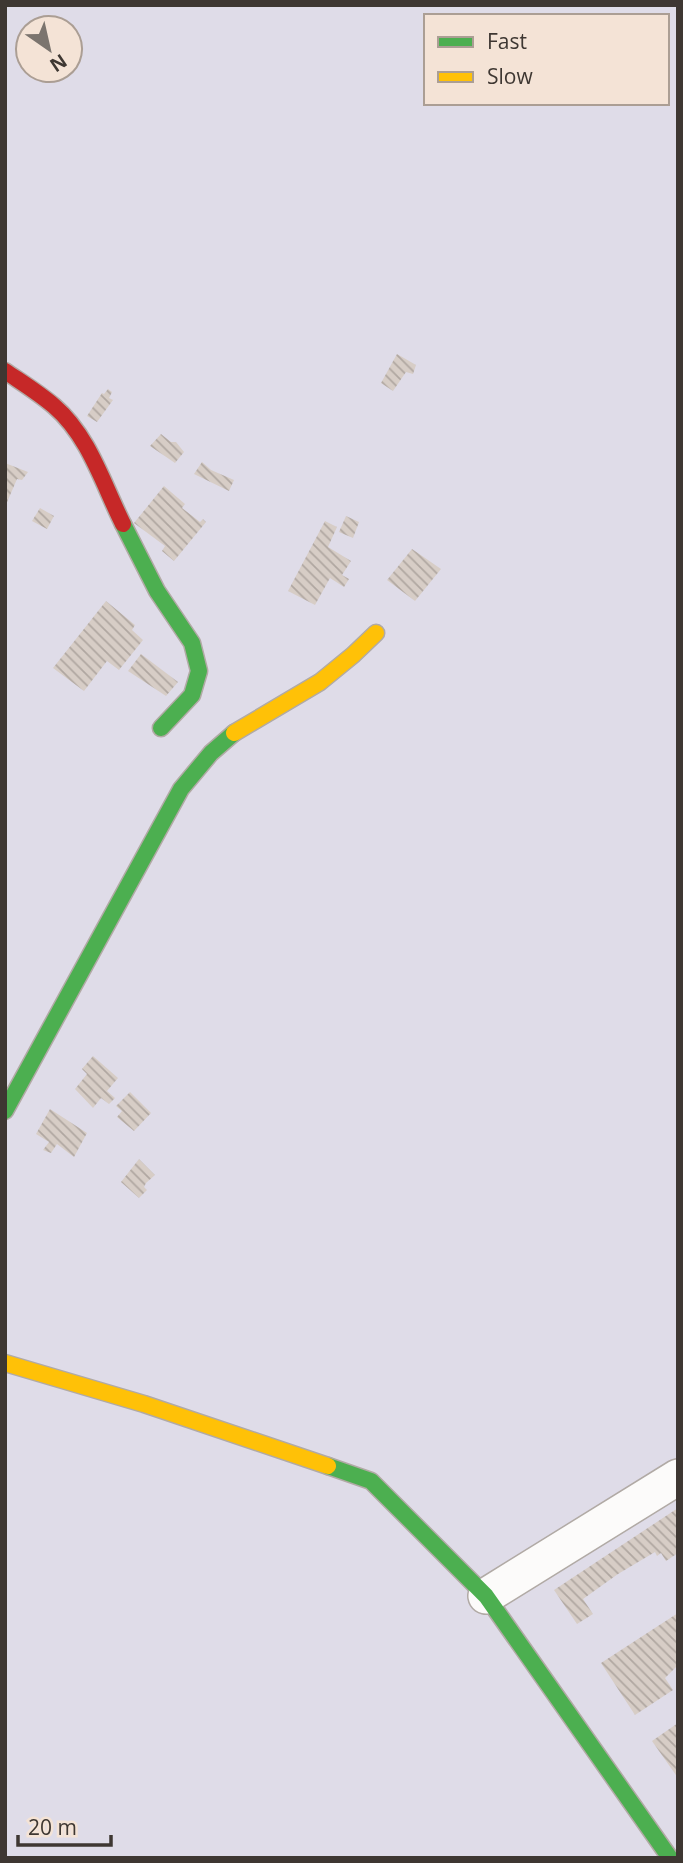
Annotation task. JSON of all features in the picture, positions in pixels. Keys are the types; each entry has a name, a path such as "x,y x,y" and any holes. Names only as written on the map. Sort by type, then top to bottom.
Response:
{"street":[{"path":"5,370 56,407 83,441 157,591 192,643 199,671 192,695 162,728"},
{"path":"5,1111 181,789 207,755 230,735 259,716 310,689 358,653 376,633"},
{"path":"5,1363 144,1404 371,1481 486,1596 670,1858"},
{"path":"486,1596 678,1477"}],"shaded area":[{"path":"5,5 678,5 678,1858 5,1858"}],"building":[{"path":"397,354 416,365 413,374 406,372 393,391 381,383"},
{"path":"108,389 112,392 109,398 113,400 97,422 87,416 102,393"},
{"path":"161,434 171,442 176,442 184,452 175,463 150,446"},
{"path":"202,462 211,470 234,480 229,491 194,474"},
{"path":"5,463 28,472 22,480 17,479 5,507"},
{"path":"164,486 185,504 182,508 200,522 203,519 206,522 174,561 162,551 165,546 134,523"},
{"path":"40,508 54,516 47,529 32,521"},
{"path":"346,516 359,522 353,538 339,532"},
{"path":"325,521 337,527 328,547 351,561 342,575 349,579 344,587 330,578 315,605 288,591"},
{"path":"412,549 441,569 415,601 387,580"},
{"path":"106,601 135,625 132,630 143,640 119,670 107,661 84,691 53,668"},
{"path":"141,654 178,682 166,696 128,671"},
{"path":"93,1056 118,1078 107,1091 115,1098 109,1104 101,1098 93,1108 75,1089 87,1074 82,1069"},
{"path":"130,1092 151,1113 134,1131 117,1117 122,1111 116,1106"},
{"path":"50,1109 87,1133 74,1157 57,1144 51,1153 43,1150 49,1142 36,1134"},
{"path":"139,1159 155,1175 146,1183 144,1187 147,1190 139,1198 121,1182"},
{"path":"678,1508 678,1553 666,1561 661,1553 657,1556 655,1552 618,1574 583,1599 593,1614 577,1624 554,1590"},
{"path":"678,1613 678,1665 665,1678 673,1690 635,1715 601,1663"},
{"path":"678,1723 678,1778 652,1741"}],"traffic: fast":[{"path":"123,524 157,591 192,643 199,671 192,695 161,728"},
{"path":"5,1111 181,789 211,753 234,733"},
{"path":"328,1466 371,1481 486,1596 670,1858"}],"traffic: slow":[{"path":"234,733 320,682 376,633"},
{"path":"5,1363 144,1404 328,1466"}],"traffic: jam":[{"path":"5,371 54,406 77,431 123,524"}]}
